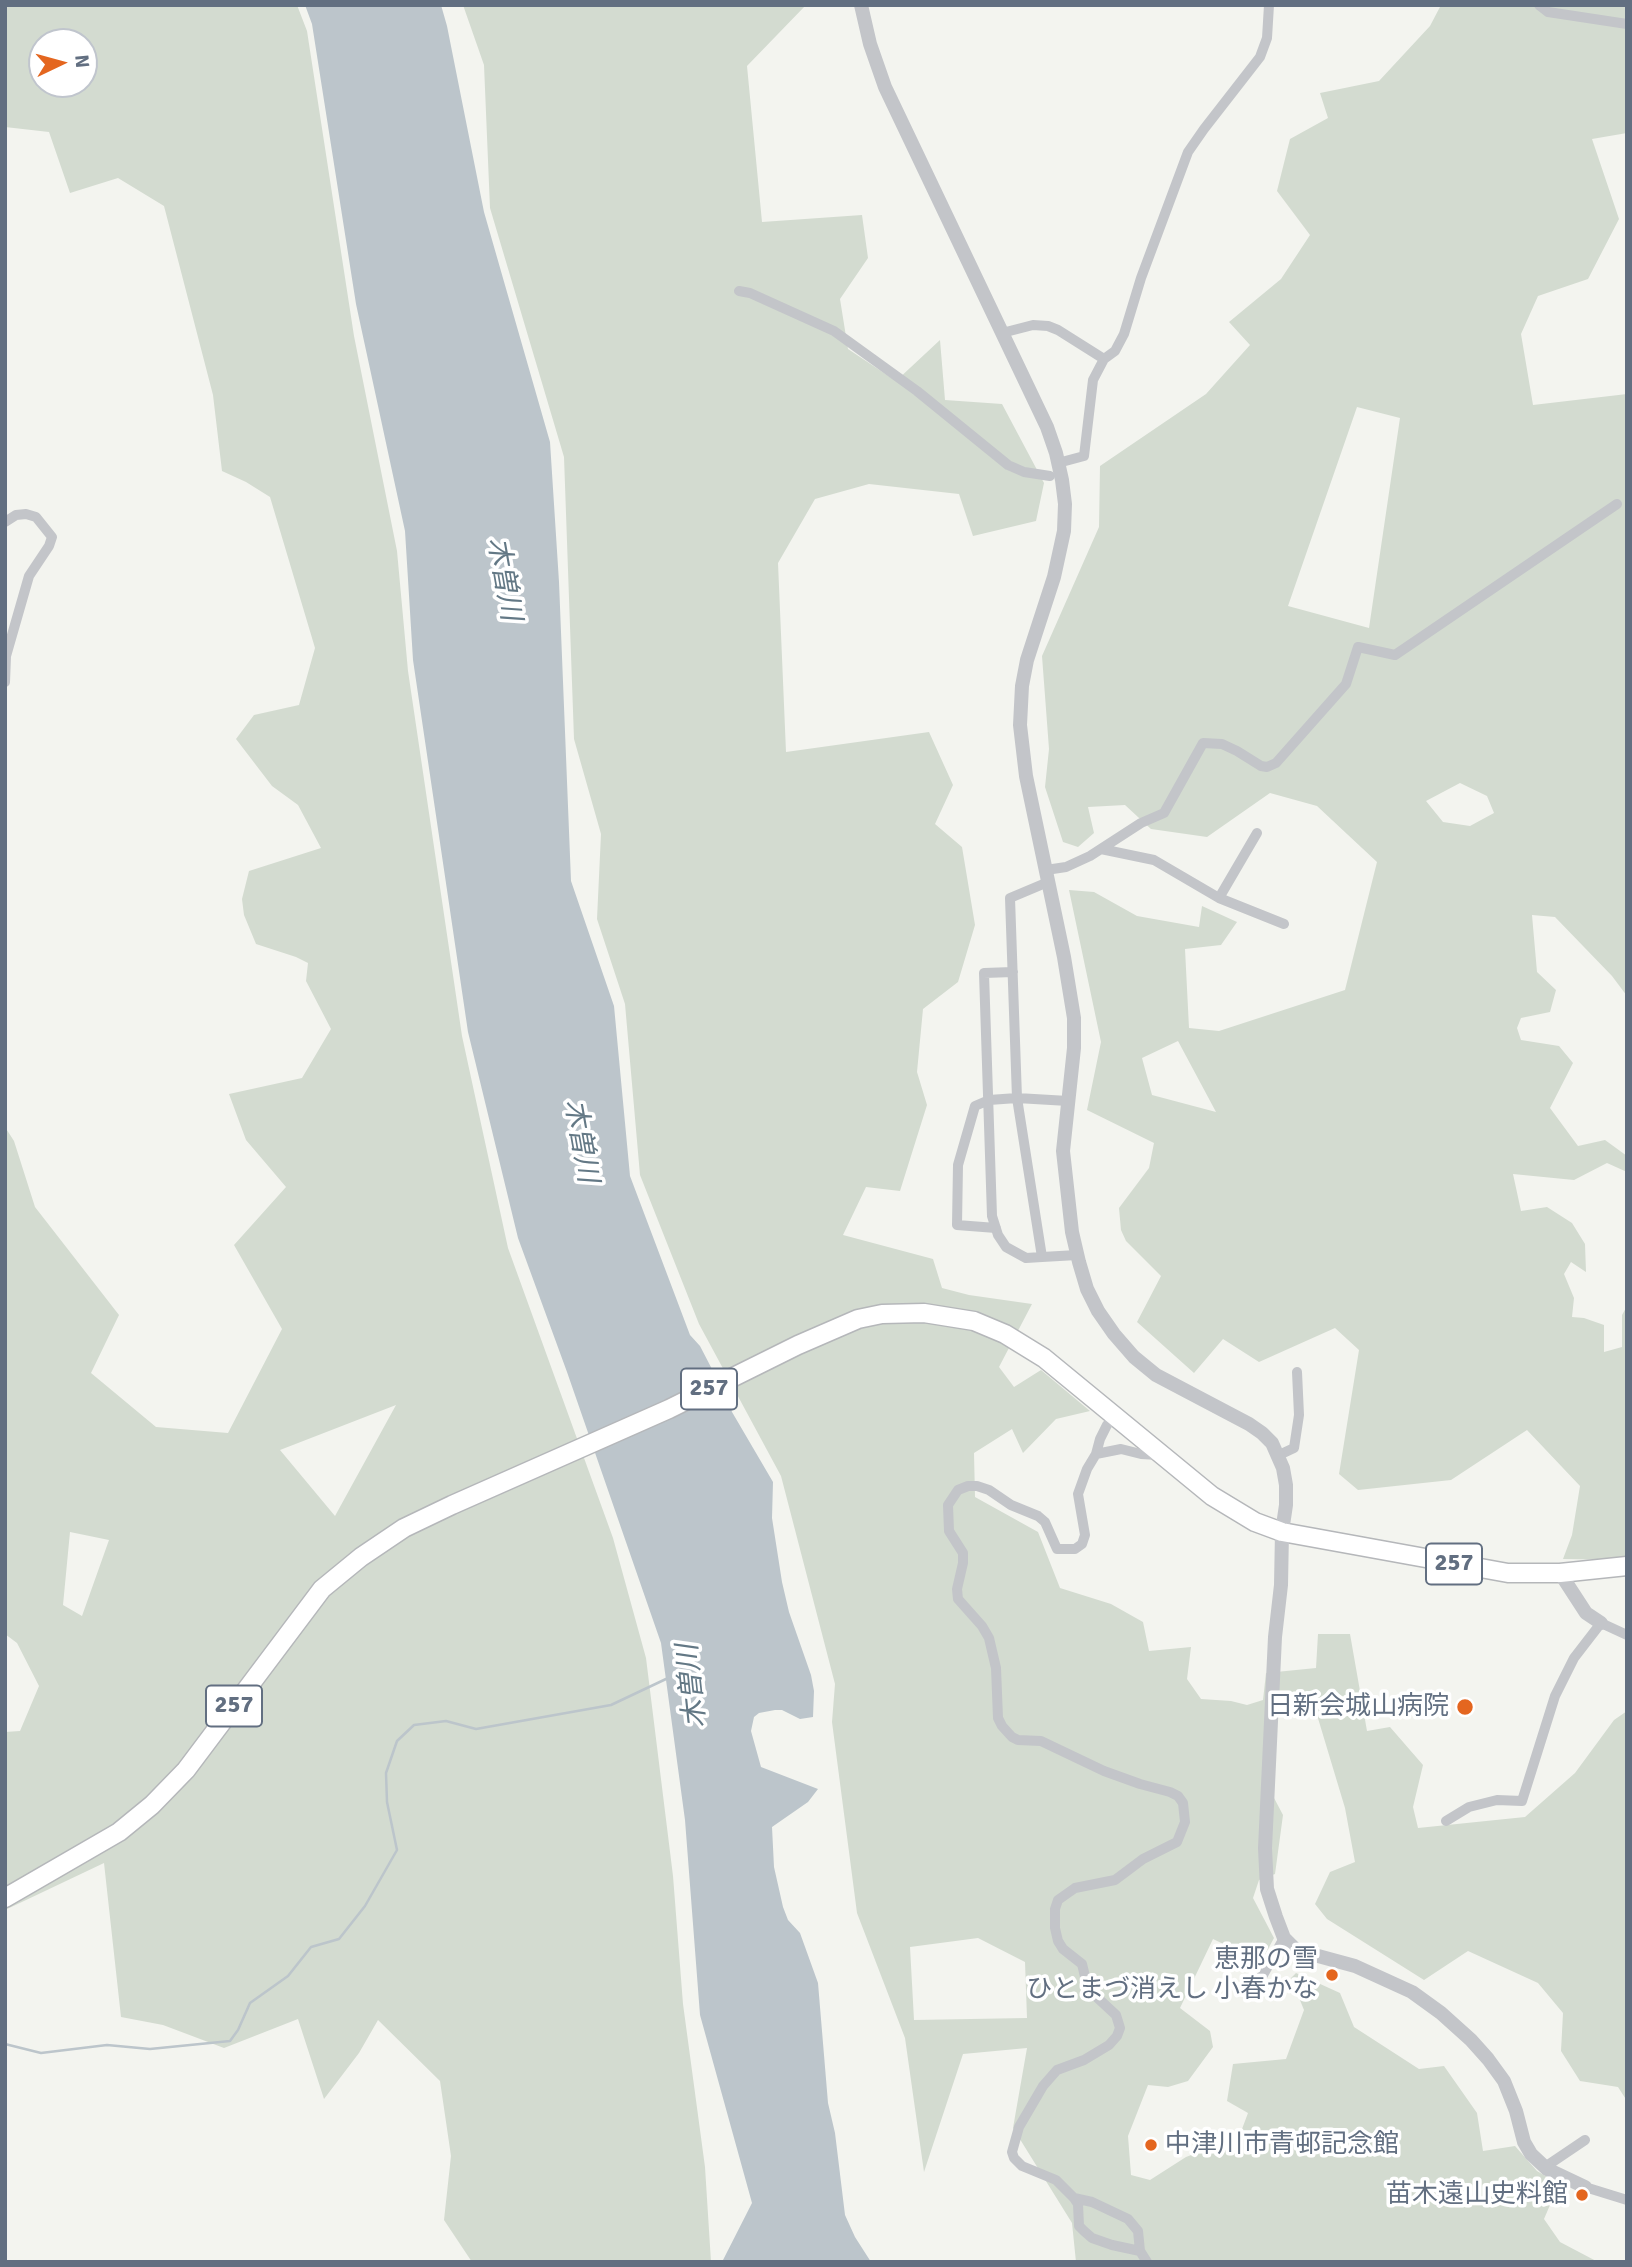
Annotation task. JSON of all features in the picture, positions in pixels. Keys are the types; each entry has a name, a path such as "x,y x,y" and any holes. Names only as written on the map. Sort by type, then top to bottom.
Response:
{"highway":[{"name":"257","path":"5,1898 119,1832 152,1805 186,1770 322,1589 361,1557 404,1528 669,1409 798,1345 858,1319 882,1314 915,1313 974,1321 1021,1343 1044,1358 1227,1507 1282,1532 1508,1573 1560,1573 1627,1566"}],"street":[{"path":"861,5 870,44 885,87 1047,427 1059,463 1065,504 1064,531 1054,577 1027,660 1020,705 1022,752 1066,967 1073,1018 1074,1048 1064,1133 1064,1172 1077,1255 1087,1289 1098,1311 1134,1357 1156,1375 1249,1424 1272,1443 1279,1455 1286,1485 1281,1586 1275,1637 1265,1848 1267,1889 1284,1938 1296,1950 1355,1966 1412,1992 1441,2013 1480,2049 1504,2081 1516,2110 1524,2142 1531,2154 1545,2167 1585,2187 1627,2200"},
{"path":"1059,463 1084,456 1093,380 1104,359 1115,351 1124,334 1140,278 1188,152 1203,129 1261,57 1267,37 1269,5"},
{"path":"1539,5 1548,12 1627,24"},
{"path":"739,291 750,293 834,331 917,391 1007,465 1024,472 1050,476"},
{"path":"1002,333 1033,325 1048,326 1104,359"},
{"path":"1042,1257 1017,1098 1010,898 1101,849 1141,822 1164,813 1203,743 1222,744 1261,766 1267,767 1276,763 1346,684 1358,647 1395,655 1617,504"},
{"path":"5,522 16,515 36,517 52,537 29,576 6,656 5,682"},
{"path":"1219,898 1257,833"},
{"path":"1101,849 1154,860 1219,898 1284,924"},
{"path":"1013,972 984,973 992,1216 1006,1247 1026,1258 1077,1255"},
{"path":"996,1228 957,1225 958,1165 975,1106 989,1100 1017,1098 1068,1101"},
{"path":"1279,1455 1294,1448 1299,1415 1297,1372"},
{"path":"1115,1416 1100,1439 1097,1454 1087,1469 1078,1494 1085,1535 1082,1544 1075,1549 1057,1549 1045,1522 989,1490 968,1486 958,1490 948,1505 949,1531 963,1553 958,1599 989,1638 996,1668 998,1718 1002,1726 1018,1740 1041,1741 1104,1771 1170,1792 1183,1802 1185,1822 1177,1842 1143,1859 1115,1880 1075,1888 1059,1900 1055,1909 1058,1941 1063,1949 1082,1964 1088,1989 1116,2015 1120,2028 1109,2045 1090,2057 1057,2070 1043,2085 1019,2127 1012,2152 1022,2166 1056,2180 1074,2198 1078,2204 1079,2226 1093,2238 1140,2251"},
{"path":"1097,1454 1121,1449 1162,1455"},
{"path":"1560,1573 1586,1613 1627,1635"},
{"path":"1447,1821 1469,1807 1487,1802 1522,1801 1555,1696 1574,1658 1601,1623"},
{"path":"1249,1988 1263,1975 1284,1938"},
{"path":"1545,2167 1585,2140"},
{"path":"1074,2198 1103,2206 1128,2219 1138,2231 1140,2251 1147,2262"}],"shaded area":[{"path":"5,5 297,5 307,31 354,336 397,551 408,671 462,1036 508,1248 613,1538 646,1658 673,1876 683,2004 705,2167 711,2262 472,2262 444,2220 451,2156 440,2081 378,2020 359,2053 324,2099 298,2019 224,2048 163,2025 121,2017 104,1863 5,1910 5,1732 20,1731 39,1686 17,1643 5,1634 5,1127 14,1141 35,1207 119,1315 91,1373 156,1427 228,1433 282,1329 234,1245 286,1187 246,1140 229,1094 302,1078 331,1029 306,981 308,963 256,944 244,915 242,899 249,871 321,848 298,805 272,786 236,739 254,715 299,705 315,648 270,497 222,471 213,395 164,206 118,178 70,193 49,132 5,127","holes":["396,1405 335,1516 280,1450","70,1532 109,1540 82,1616 63,1605"]},
{"path":"463,5 806,5 747,66 762,222 862,215 868,258 840,299 848,349 896,381 940,340 945,400 1002,404 1044,483 1036,521 973,536 959,494 869,484 815,499 778,563 786,752 929,732 953,785 935,824 962,847 975,925 958,982 923,1009 917,1072 927,1105 900,1191 866,1187 843,1235 933,1259 942,1288 969,1295 1032,1304 999,1367 1014,1387 1041,1370 1090,1411 1056,1419 1023,1453 1012,1429 974,1453 975,1497 1038,1532 1060,1588 1111,1604 1143,1622 1149,1651 1191,1647 1187,1679 1201,1699 1247,1705 1263,1700 1266,1673 1316,1668 1318,1634 1350,1634 1367,1731 1390,1727 1423,1765 1413,1807 1418,1828 1525,1817 1575,1773 1614,1720 1627,1711 1627,2101 1618,2087 1580,2081 1561,2051 1563,2013 1538,1983 1468,1951 1424,1980 1327,1919 1315,1904 1330,1872 1355,1862 1345,1808 1314,1705 1283,1706 1266,1731 1263,1777 1283,1815 1275,1874 1259,1880 1253,1898 1274,1938 1261,1962 1213,1939 1180,2008 1210,2031 1213,2047 1188,2081 1168,2087 1148,2085 1128,2136 1131,2175 1150,2180 1186,2157 1239,2137 1248,2113 1227,2101 1233,2064 1286,2059 1304,2010 1291,1978 1296,1973 1340,1993 1354,2027 1419,2069 1444,2066 1477,2113 1483,2151 1515,2146 1537,2171 1559,2184 1544,2219 1560,2242 1598,2262 1076,2262 1072,2223 1013,2128 1027,2048 963,2054 924,2172 905,2038 857,1913 832,1722 835,1684 781,1476 699,1324 640,1175 625,1004 597,919 601,834 574,739 564,457 490,208 484,65","holes":["978,1938 1025,1962 1027,2018 914,2020 910,1947"]},
{"path":"1441,5 1627,5 1627,133 1592,139 1619,219 1588,279 1538,296 1521,334 1533,405 1627,394 1627,996 1612,976 1555,917 1532,915 1537,972 1556,990 1550,1012 1521,1018 1517,1028 1521,1040 1559,1046 1573,1063 1550,1108 1578,1146 1605,1140 1627,1156 1627,1172 1607,1163 1574,1180 1513,1174 1521,1211 1547,1207 1572,1223 1585,1244 1586,1272 1571,1262 1564,1274 1574,1298 1572,1317 1604,1325 1604,1352 1622,1347 1622,1315 1627,1306 1627,1560 1563,1559 1572,1535 1580,1486 1527,1430 1451,1480 1358,1490 1339,1474 1359,1350 1335,1328 1259,1362 1223,1339 1194,1373 1137,1322 1161,1276 1126,1241 1121,1230 1119,1208 1149,1168 1154,1143 1087,1110 1101,1042 1069,890 1094,892 1137,916 1199,927 1202,906 1237,922 1221,945 1185,949 1189,1028 1219,1031 1345,990 1377,862 1317,806 1270,793 1207,837 1151,829 1125,805 1088,807 1094,833 1078,847 1063,842 1045,787 1049,749 1042,656 1099,527 1100,466 1206,394 1250,345 1229,322 1281,279 1310,235 1277,191 1290,139 1328,118 1320,93 1379,81 1430,26","holes":["1357,407 1400,418 1369,628 1288,606","1460,783 1487,796 1494,813 1470,826 1443,822 1426,801","1178,1041 1216,1112 1152,1095 1142,1058"]}],"water":[{"name":"木曽川","path":"305,5 441,5 447,26 484,212 550,442 559,582 571,881 614,1006 630,1176 690,1335 700,1346 732,1412 773,1482 772,1518 782,1582 789,1612 811,1675 814,1691 813,1717 800,1719 782,1710 759,1713 754,1717 751,1731 761,1767 818,1789 808,1802 772,1827 774,1867 783,1907 788,1920 800,1933 818,1983 828,2103 835,2133 845,2215 871,2262 722,2262 752,2203 700,2015 685,1820 661,1643 518,1238 468,1032 413,660 405,531 356,304 312,24"}],"waterway":[{"name":"木曽川","path":"5,2044 41,2053 107,2045 150,2049 230,2041 250,2003 288,1976 311,1947 339,1939 365,1906 397,1850 387,1802 386,1773 397,1741 414,1725 446,1721 476,1729 611,1705 666,1679"}],"place":[{"name":"日新会城山病院","path":"1465,1707"},
{"name":"恵那の雪 ひとまづ消えし 小春かな","path":"1332,1975"},
{"name":"中津川市青邨記念館","path":"1151,2145"},
{"name":"苗木遠山史料館","path":"1582,2195"}]}
